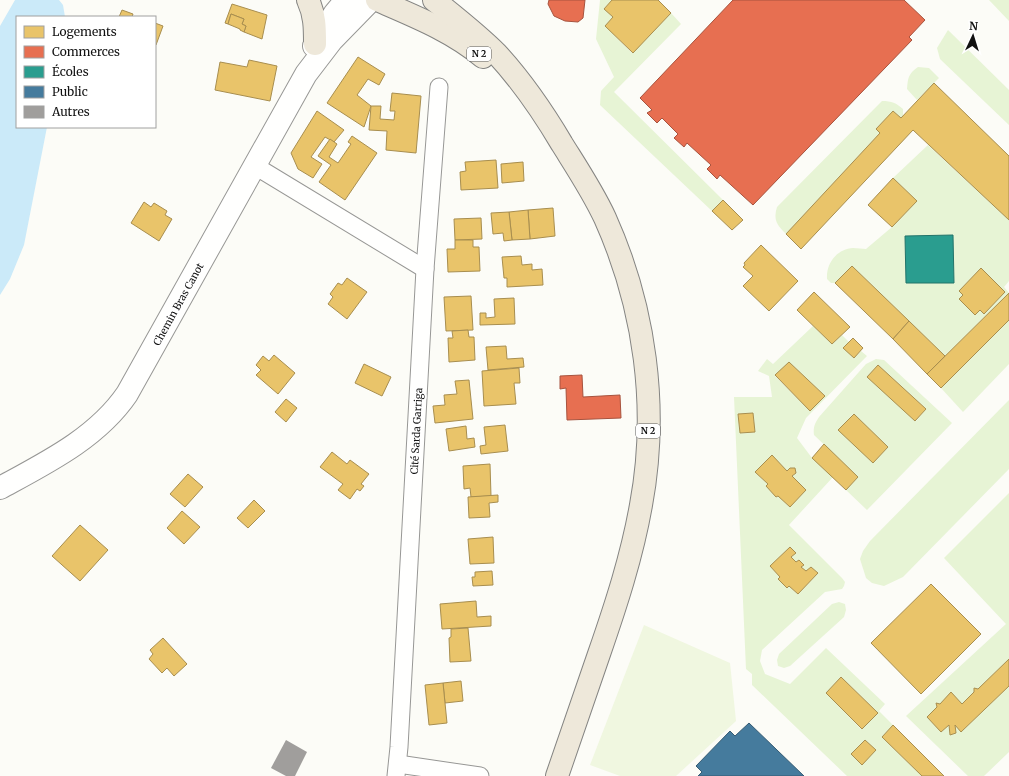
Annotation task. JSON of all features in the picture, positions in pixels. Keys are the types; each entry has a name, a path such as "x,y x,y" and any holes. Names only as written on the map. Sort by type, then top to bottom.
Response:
{"main road":[{"path":"308,0 315,21 315,44"},
{"name":"N 2","path":"377,0 446,31 472,48 502,74 543,114"},
{"name":"N 2","path":"434,0 474,32 497,54 543,114 584,178 604,217 618,251 629,283 641,328 647,372 648,396 646,469 642,504 620,591 560,768"}],"street":[{"name":"Chemin Bras Canot","path":"306,74 315,44 335,13 346,0"},
{"name":"Chemin Bras Canot","path":"0,488 51,461 70,449 117,409 127,394 306,74 332,40 371,0"},
{"name":"Cité Sarda Garriga","path":"397,770 425,269 439,87"},
{"path":"255,166 425,269"},
{"path":"397,770 480,776"}],"green space":[{"path":"600,0 612,0 604,9 613,17 605,26 632,53 671,13 681,24 614,92 723,200 712,211 600,105 601,91 614,77 596,39"},
{"path":"989,0 1009,0 1009,21"},
{"path":"948,30 1009,90 1009,125 940,59 937,48"},
{"path":"918,67 929,68 939,78 917,100 907,89 909,76"},
{"path":"882,101 891,102 898,105 903,109 903,116 901,118 893,111 876,129 880,133 786,234 780,228 776,219 775,215 777,207"},
{"path":"928,145 1009,220 1009,281 1004,287 1009,293 945,356 852,266 835,283 831,283 827,279 828,268 837,254 847,249 866,249 892,227 917,201 893,178","holes":["953,235 954,283 906,283 905,236","981,268 1005,292 984,314 980,310 975,314 959,299 963,295 959,291"]},
{"path":"1009,320 1009,364 963,412 941,388"},
{"path":"813,326 832,344 842,335 849,342 844,348 854,358 861,351 867,356 806,418 797,438 812,458 833,477 789,525 842,578 845,582 844,586 842,589 825,592 762,650 760,661 765,674 790,684 826,648 885,704 879,711 893,725 882,737 922,776 847,776 752,685 752,674 746,669 734,397 772,397 769,376 758,371 767,359 773,364","holes":["789,362 825,396 810,411 775,376","753,413 755,432 740,433 738,414","772,456 787,471 791,468 795,468 796,473 792,476 806,490 790,507 778,496 776,497 766,486 768,484 755,472","790,547 796,553 791,557 796,562 799,560 804,565 801,567 806,571 811,567 818,573 798,594 789,586 787,588 778,579 780,577 770,566","841,677 878,713 861,729 826,693"]},
{"path":"876,359 884,360 952,423 867,510 846,490 858,477 814,435 816,421 866,364","holes":["878,365 926,409 916,421 867,377","853,414 888,447 873,463 839,430"]},
{"path":"1009,400 1009,469 903,577 884,586 872,583 866,578 860,559 863,551 870,541"},
{"path":"1009,493 1009,659 978,689 974,688 974,692 962,704 951,693 940,704 936,703 937,707 927,717 941,732 949,725 950,735 956,733 955,725 961,732 1009,686 1009,752 984,776 968,776 906,716 1006,624 944,558"},
{"path":"839,602 845,604 846,610 844,617 790,666 784,668 778,666 777,660 779,654 832,604"},
{"path":"644,625 730,663 736,721 676,776 620,776 590,765"}],"water":[{"path":"15,0 59,0 63,5 65,16 16,16 16,128 47,128 24,245 10,279 0,295 0,26"}],"building: Logements":[{"path":"612,0 658,0 671,13 633,53 605,26 613,17 604,9"},
{"path":"232,4 267,15 262,39 244,32 246,26 242,24 244,19 231,14 228,24 225,23"},
{"path":"122,10 133,14 132,16 119,16"},
{"path":"231,14 244,19 242,24 246,26 244,32 228,24"},
{"path":"156,23 163,26 156,45"},
{"path":"358,57 385,74 379,85 368,79 357,95 371,106 364,127 327,103"},
{"path":"249,60 277,66 270,101 215,90 220,62 247,67"},
{"path":"934,83 1009,156 1009,220 913,130 801,249 786,234 880,133 876,129 893,111 901,118"},
{"path":"392,93 421,96 416,153 386,150 387,131 369,130 371,106 381,106 380,119 394,120 395,111 390,111"},
{"path":"317,111 344,130 334,142 325,137 311,157 322,164 313,178 298,169 291,153"},
{"path":"352,136 377,153 345,200 319,182 331,165 318,156 330,139 337,144 329,157 338,163 351,144 348,142"},
{"path":"496,160 498,188 461,190 460,172 466,171 465,162"},
{"path":"523,162 524,181 502,183 501,164"},
{"path":"893,178 917,201 892,227 868,205"},
{"path":"723,200 743,220 732,230 712,211"},
{"path":"144,202 151,207 154,203 167,211 165,215 172,219 159,241 131,223"},
{"path":"553,208 555,236 530,239 528,210"},
{"path":"528,210 530,239 512,240 509,212"},
{"path":"509,212 512,240 504,241 503,233 493,234 491,213"},
{"path":"481,218 482,239 455,240 454,219"},
{"path":"455,240 473,240 473,247 479,247 480,271 448,272 447,249 455,249"},
{"path":"761,245 798,281 769,311 743,286 753,276 743,267 745,265 744,263"},
{"path":"521,256 522,265 532,264 532,270 542,269 543,285 507,287 507,278 504,278 502,257"},
{"path":"852,266 909,321 893,339 835,283"},
{"path":"981,268 1005,292 984,314 980,310 975,315 959,299 963,295 959,291"},
{"path":"347,278 367,292 347,319 328,304 333,297 330,294 338,283 342,285"},
{"path":"814,292 850,327 832,344 797,310"},
{"path":"1009,293 1009,320 941,388 927,374"},
{"path":"471,296 473,330 446,331 444,297"},
{"path":"514,298 515,324 480,325 480,313 486,313 486,318 495,317 494,299"},
{"path":"909,321 945,356 927,374 893,339"},
{"path":"468,330 469,337 474,337 475,360 449,362 448,338 453,338 452,331"},
{"path":"853,338 863,348 854,358 843,348"},
{"path":"506,346 507,359 523,358 524,367 488,370 486,347"},
{"path":"274,355 295,373 278,394 256,375 261,370 256,365 263,356 269,361"},
{"path":"789,362 825,396 810,411 775,375"},
{"path":"364,364 391,377 382,396 355,383"},
{"path":"878,365 926,409 915,421 867,377"},
{"path":"519,368 520,383 514,383 516,404 484,406 482,371"},
{"path":"469,380 473,419 435,423 433,406 445,405 444,395 457,394 455,381"},
{"path":"286,399 297,408 286,422 275,412"},
{"path":"753,413 755,432 740,433 738,414"},
{"path":"854,414 888,447 873,463 838,430"},
{"path":"505,425 508,451 481,454 480,446 486,445 484,427"},
{"path":"466,426 467,439 474,438 475,447 449,451 446,429"},
{"path":"824,444 858,477 846,490 812,458"},
{"path":"332,452 347,464 350,460 369,474 361,484 364,486 360,491 357,489 350,499 338,490 343,484 320,467"},
{"path":"772,455 787,471 790,468 795,468 796,473 792,476 806,490 790,507 778,496 776,497 766,486 768,484 755,472"},
{"path":"490,464 491,496 471,497 470,488 464,489 463,466"},
{"path":"188,474 203,487 185,507 170,494"},
{"path":"498,495 498,502 489,503 490,517 469,518 468,497"},
{"path":"254,500 265,511 248,528 237,518"},
{"path":"182,511 200,527 184,544 167,528"},
{"path":"80,525 108,550 80,581 52,556"},
{"path":"493,537 494,563 470,564 468,539"},
{"path":"790,547 796,553 791,557 796,562 799,560 804,565 801,567 806,571 811,567 818,573 798,594 789,586 787,588 778,579 780,577 770,566"},
{"path":"492,571 493,585 473,586 472,577 475,577 475,572"},
{"path":"931,584 981,634 921,694 871,643"},
{"path":"476,601 477,617 491,616 491,626 442,629 440,604"},
{"path":"468,628 471,661 450,662 449,638 451,637 451,629"},
{"path":"163,638 187,664 174,676 167,668 162,673 149,659 153,654 150,650"},
{"path":"1009,659 1009,686 961,732 955,725 956,733 950,735 949,725 941,732 927,717 937,707 936,703 940,704 951,692 962,704 974,692 974,688 978,689"},
{"path":"841,677 878,713 862,729 826,693"},
{"path":"461,681 463,701 445,703 443,683"},
{"path":"443,683 447,723 429,725 425,685"},
{"path":"893,725 944,776 922,776 882,737"},
{"path":"865,740 876,750 862,765 851,754"}],"building: Commerces":[{"path":"549,0 585,0 583,18 578,22 565,21 554,16 548,4"},
{"path":"733,0 904,0 925,20 909,37 912,40 753,205 720,175 717,179 707,169 711,165 687,143 684,147 674,138 678,134 662,118 657,123 647,113 652,110 640,98"},
{"path":"582,375 583,397 620,395 621,418 567,420 566,388 560,389 560,376"}],"building: Écoles":[{"path":"953,235 954,283 906,283 905,236"}],"building: Public":[{"path":"749,723 804,776 698,776 702,772 696,766 730,731 735,736"}],"building: Autres":[{"path":"286,740 307,752 295,776 286,776 271,768"}]}
